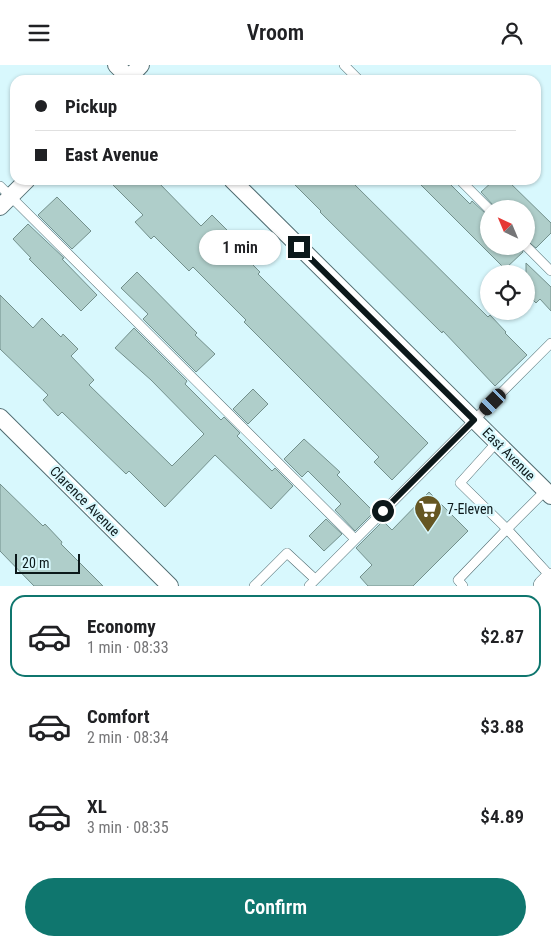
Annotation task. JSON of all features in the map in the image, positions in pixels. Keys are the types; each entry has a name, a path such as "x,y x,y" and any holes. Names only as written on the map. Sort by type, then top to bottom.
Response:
{"street":[{"path":"116,65 125,75"},
{"path":"132,75 141,65"},
{"path":"4,196 20,185"},
{"name":"East Avenue","path":"237,185 548,494"},
{"name":"Clarence Avenue","path":"0,417 170,586"},
{"path":"544,586 551,578"}],"lane":[{"path":"344,65 354,75"},
{"path":"465,185 480,200"},
{"path":"4,196 355,539"},
{"path":"535,255 551,271"},
{"path":"254,586 288,553 312,583 551,343"},
{"path":"497,442 460,483 507,529 551,578"},
{"path":"463,586 458,581 507,529 548,494"}],"building":[{"path":"113,185 161,185 201,226 212,215 229,232 224,236 260,272 258,274 428,443 392,480 374,462 379,457 244,322 246,320 193,267 189,271 154,236 151,239 135,222 143,215"},
{"path":"295,185 355,185 480,309 480,320 495,320 527,355 495,386 443,331 442,333"},
{"path":"421,185 451,185 470,204 472,201 480,208 480,244"},
{"path":"489,185 512,185 527,200 488,200 481,192"},
{"path":"57,197 91,231 72,249 38,215"},
{"path":"535,207 551,223 551,233 536,248"},
{"path":"28,224 64,258 62,259 97,295 81,311 29,259 31,258 13,239"},
{"path":"491,255 520,255 509,265 501,265"},
{"path":"137,272 215,354 196,372 143,319 148,314 121,288"},
{"path":"535,272 551,287 551,311 540,299 536,303"},
{"path":"0,295 33,328 42,318 61,337 63,334 78,349 71,356 94,380 89,385 172,466 204,434 151,380 115,348 134,328 187,381 185,384 221,420 224,417 240,433 237,436 272,471 275,468 293,486 271,509 215,455 165,507 129,471 126,474 62,412 58,416 43,400 48,395 0,349"},
{"path":"253,389 268,404 248,424 233,409"},
{"path":"304,439 340,472 337,475 374,512 355,531 335,510 341,504 308,471 302,477 284,459"},
{"path":"0,484 43,526 45,524 62,542 61,544 103,586 34,586 0,551"},
{"path":"429,492 468,531 413,586 368,586 360,577 372,565 356,548 383,521 392,530"},
{"path":"326,519 342,534 324,551 309,536"}],"place":[{"name":"7-Eleven","path":"428,533"}],"route":[{"path":"299,247 474,420 383,511"}]}
